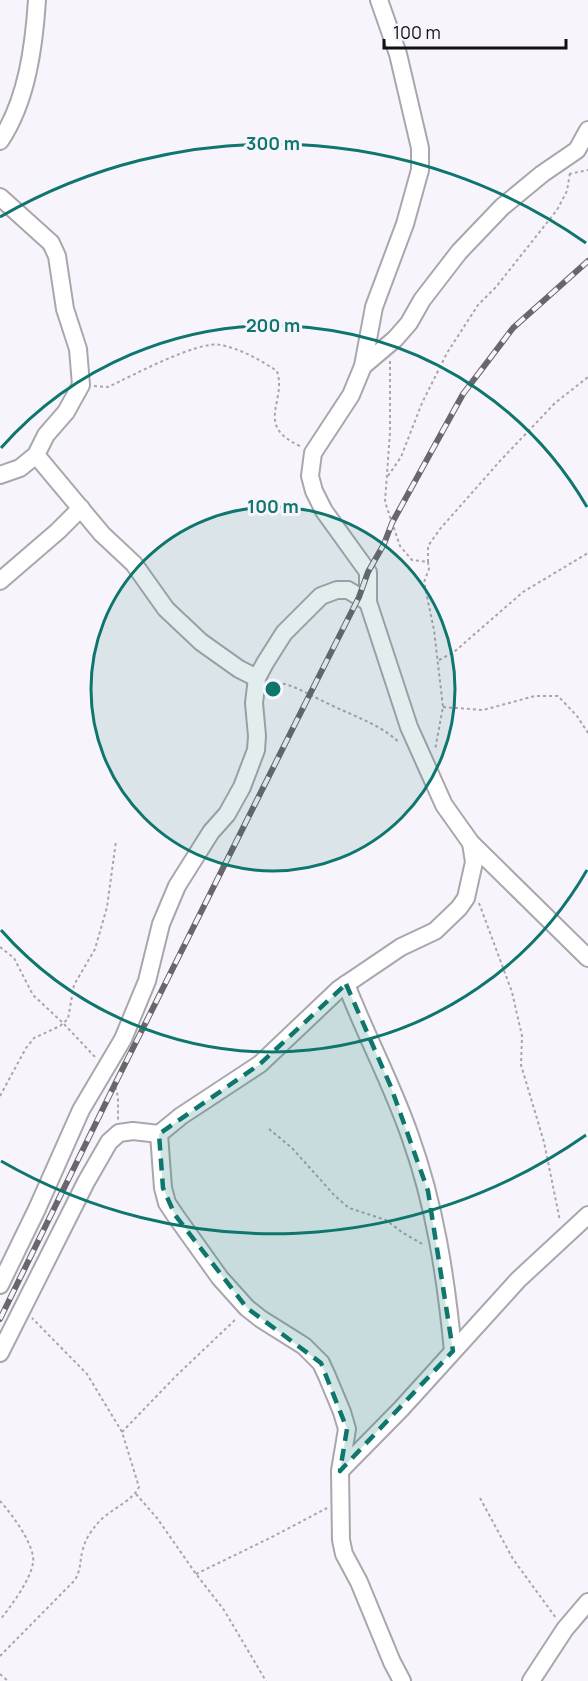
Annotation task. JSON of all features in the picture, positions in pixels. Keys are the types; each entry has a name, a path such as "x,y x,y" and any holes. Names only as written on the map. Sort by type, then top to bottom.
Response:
{"street":[{"path":"0,141 19,103 30,55 37,0"},
{"path":"379,0 398,54 420,148 420,170 405,224 374,307 363,366 351,395 313,453 310,476 314,491 324,511 368,572 368,602 409,727 444,805 471,843 588,958"},
{"path":"363,366 395,339 409,323 422,300 459,252 502,207 542,174 577,150 588,130"},
{"path":"0,196 51,243 57,256 65,309 78,349 81,385 66,412 46,435 36,454 20,468 0,475"},
{"path":"36,454 102,534 134,564 166,609 201,642 239,669 257,678"},
{"path":"0,580 58,531 81,508"},
{"path":"0,1285 81,1110 123,1039 147,981 161,924 177,886 211,832 227,814 251,767 256,743 254,703 257,678 284,633 321,596 337,590 348,590 368,602"},
{"path":"0,1353 100,1154 109,1142 118,1133 133,1131 159,1134 181,1116 260,1064 311,1014 346,984 401,947 435,931 466,898 473,875 474,862 471,843"},
{"path":"346,984 362,1026 391,1087 428,1191 440,1252 453,1351"},
{"path":"159,1134 160,1165 167,1203 220,1278 261,1319 304,1346 321,1363 347,1429 340,1471 341,1540 344,1554 359,1582 402,1681"},
{"path":"340,1471 401,1410 481,1318 553,1246 588,1215"},
{"path":"531,1681 565,1629 588,1602"}],"path":[{"path":"387,478 401,457 422,403 447,353 465,324 478,305 516,263 557,210 567,191 569,174 575,165 577,150"},
{"path":"395,339 390,366 390,432 385,502 400,546 412,560 428,562"},
{"path":"81,385 108,387 188,351 211,344 220,345 260,361 277,371 280,380 274,406 275,423 280,434 291,443 313,453"},
{"path":"429,774 443,707 434,630 424,582 429,569 428,546 440,529 532,426 555,403 588,378"},
{"path":"439,660 454,652 523,592 588,553"},
{"path":"257,678 296,687 362,717 387,731 401,744"},
{"path":"443,707 483,710 535,696 558,696 577,716 588,733"},
{"path":"0,1096 26,1048 34,1038 68,1019 74,985 95,950 107,907 116,841"},
{"path":"478,897 512,992 522,1036 521,1065 544,1142 560,1220 553,1246"},
{"path":"0,947 14,958 33,995 107,1067 118,1096 118,1133"},
{"path":"269,1129 292,1148 335,1196 349,1208 386,1220 403,1233 440,1252"},
{"path":"0,1656 75,1581 81,1569 82,1550 98,1523 113,1509 136,1494 139,1487 123,1432 87,1374 23,1308"},
{"path":"123,1432 176,1376 248,1308"},
{"path":"136,1494 157,1518 224,1610 266,1681"},
{"path":"480,1498 513,1559 565,1629"},
{"path":"196,1574 274,1536 340,1500"},
{"path":"0,1501 29,1544 33,1563 20,1591 0,1620"},
{"path":"0,1674 8,1681"}],"highlighted area":[{"path":"346,984 391,1087 428,1191 453,1351 340,1471 347,1429 321,1363 247,1308 175,1215 163,1188 159,1134 260,1064"}],"railway":[{"path":"0,1319 359,597 368,572 384,544 392,523 463,394 513,328 588,261"}]}
